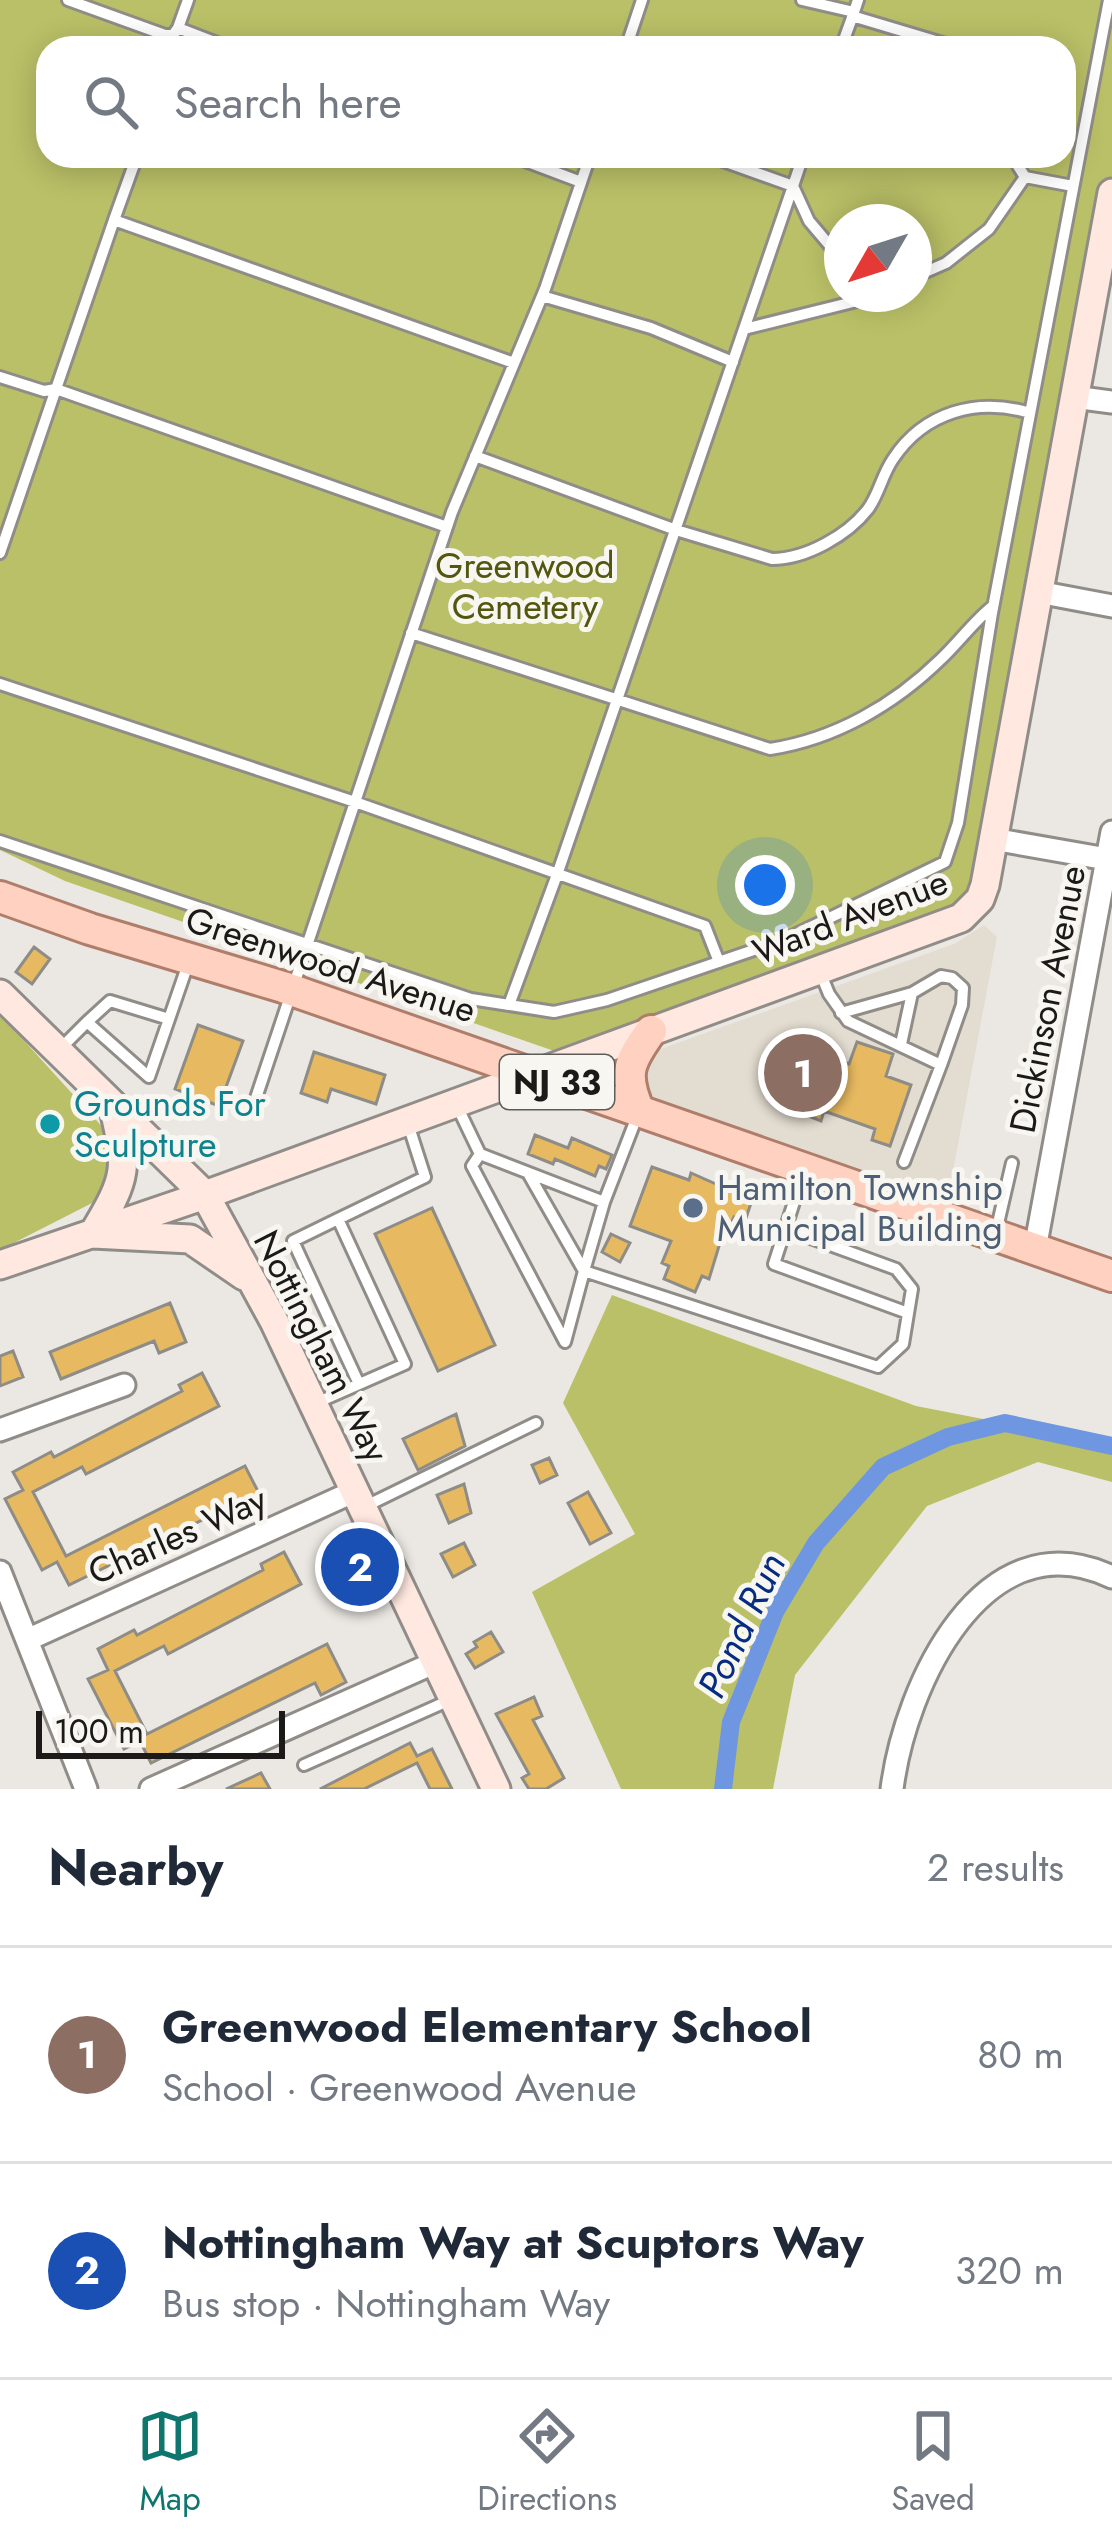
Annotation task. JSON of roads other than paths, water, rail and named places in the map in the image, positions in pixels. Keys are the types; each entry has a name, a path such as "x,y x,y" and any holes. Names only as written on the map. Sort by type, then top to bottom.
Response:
{"main road":[{"name":"Greenwood Avenue","path":"0,897 293,990 1112,1276"},
{"path":"639,1111 627,1082 633,1056 651,1031"}],"street":[{"name":"Ward Avenue","path":"0,1265 205,1195 961,918 980,899 1074,397 1106,262 1112,194"},
{"path":"1074,397 1112,402"},
{"path":"1039,592 1112,606"},
{"name":"Dickinson Avenue","path":"1035,1249 1112,832"},
{"path":"992,839 1110,860"},
{"name":"Nottingham Way","path":"2,995 205,1195 313,1404 496,1789"},
{"path":"113,1105 126,1161 113,1201 93,1234 190,1239 252,1281"},
{"path":"0,1430 124,1385"},
{"name":"Charles Way","path":"27,1640 358,1499"},
{"path":"892,1789 903,1735 928,1671 967,1613 997,1582 1036,1564 1110,1573"},
{"path":"0,1572 86,1789"},
{"path":"151,1789 436,1662"}],"lane":[{"path":"68,0 170,36"},
{"path":"176,36 188,0"},
{"path":"630,36 642,0"},
{"path":"802,0 855,9 926,36"},
{"path":"0,841 471,999 554,1012 607,1000 786,939 945,862 958,823 993,606 1109,0"},
{"path":"0,553 133,168"},
{"path":"544,168 581,182"},
{"path":"256,1101 447,527 542,296 586,168"},
{"path":"743,168 793,186 809,220 824,238"},
{"path":"509,1005 799,168"},
{"path":"1019,168 1025,177 1073,186"},
{"path":"932,269 989,229 1025,177"},
{"path":"115,220 514,363"},
{"path":"542,296 651,328 733,362"},
{"path":"744,329 824,309"},
{"path":"0,377 44,391 56,389 447,527"},
{"path":"475,456 676,530 772,559 789,559 830,540 865,513 890,463 913,433 953,411 984,404 1030,412"},
{"path":"411,633 770,749 804,744 859,720 912,686 993,606"},
{"path":"0,684 355,802 705,926 718,962"},
{"path":"87,1022 149,1077 190,956"},
{"path":"819,968 841,1013 855,1025 941,1065"},
{"path":"841,1013 912,993 941,976 963,988 962,1005 904,1162"},
{"path":"901,1044 912,993"},
{"path":"58,1051 110,1000 169,1018"},
{"path":"456,1103 480,1154 604,1202"},
{"path":"480,1154 472,1166 565,1342 604,1202 639,1111"},
{"path":"359,1384 293,1241 424,1177 407,1120"},
{"path":"995,1235 1012,1163"},
{"path":"804,1168 774,1264 908,1312"},
{"path":"528,1172 584,1270 878,1367 903,1344 912,1289 896,1269 786,1229"},
{"path":"313,1404 405,1364 338,1219"},
{"path":"358,1499 536,1423"},
{"path":"304,1765 453,1699"}],"waterway":[{"name":"Pond Run","path":"723,1789 731,1722 775,1612 816,1543 883,1467 948,1437 1005,1423 1112,1446"}],"place":[{"name":"Greenwood Elementary School","path":"803,1073"},
{"name":"Grounds For Sculpture","path":"50,1124"},
{"name":"Hamilton Township Municipal Building","path":"693,1208"},
{"name":"Nottingham Way at Scuptors Way","path":"360,1567"}],"park label":[{"name":"Greenwood Cemetery","path":"525,586"}]}
